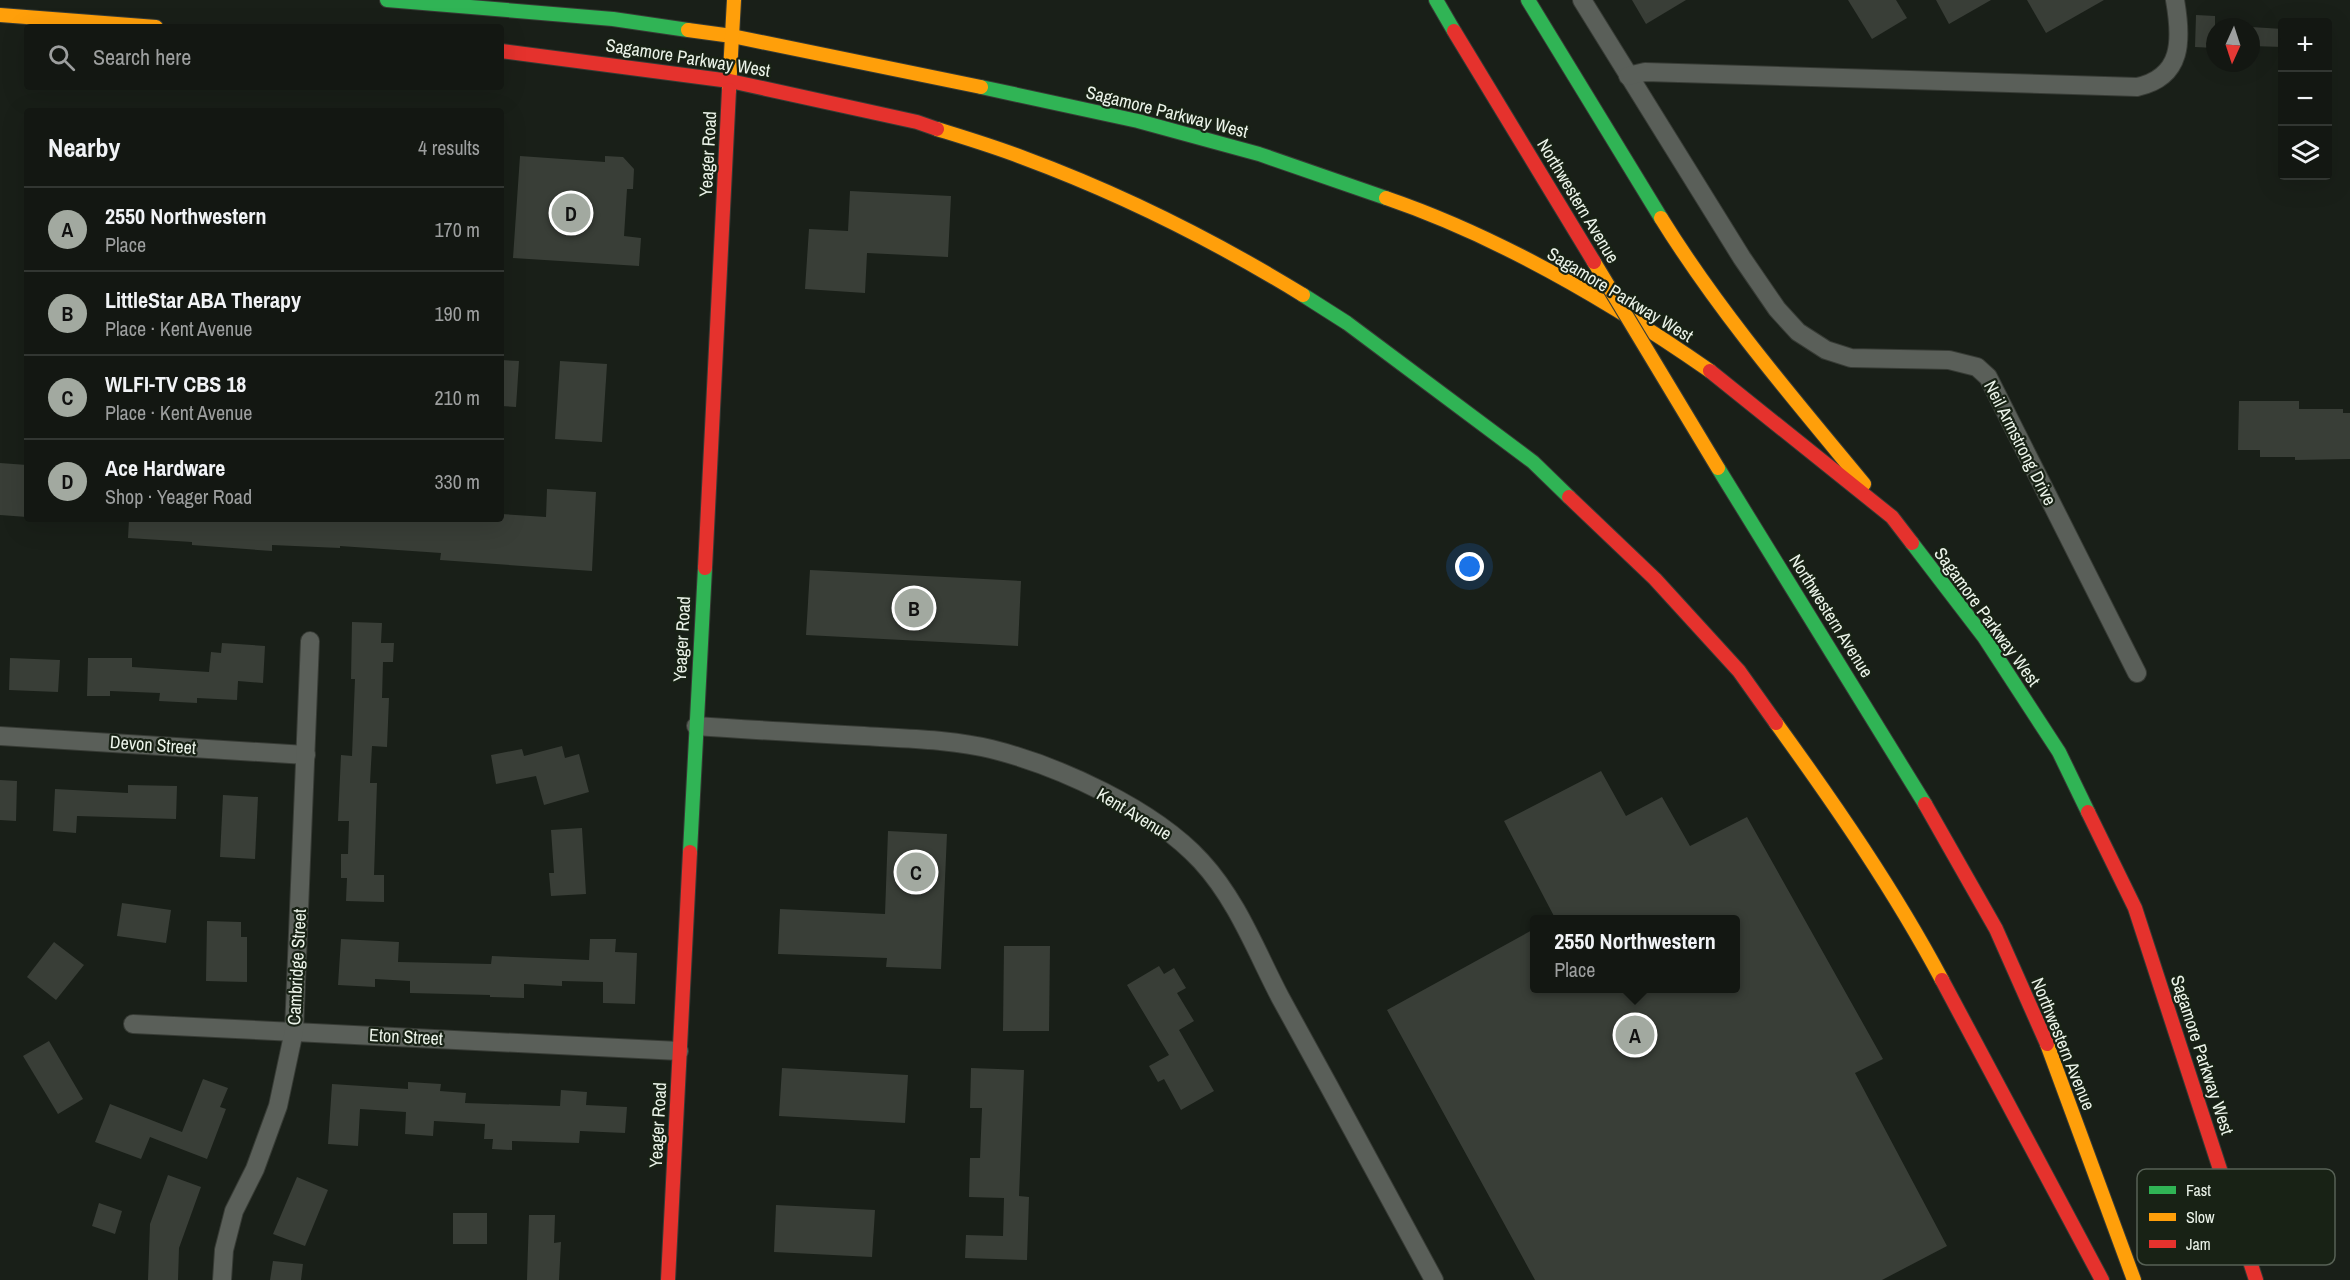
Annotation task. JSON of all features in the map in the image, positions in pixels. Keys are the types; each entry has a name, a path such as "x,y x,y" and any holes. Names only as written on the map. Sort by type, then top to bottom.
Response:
{"main road":[{"name":"Sagamore Parkway West","path":"387,0 470,3 613,19 732,36 1138,121 1259,154 1424,211 1562,277 1665,340 1719,378 1892,518 1984,637 2059,752 2135,908 2220,1169"},
{"name":"Yeager Road","path":"668,1280 734,0"},
{"name":"Northwestern Avenue","path":"1436,0 1718,468 1914,785 1996,929 2044,1039 2134,1280"},
{"path":"1528,0 1691,266 1750,345 1892,518"},
{"path":"0,15 117,24"},
{"name":"Sagamore Parkway West","path":"504,51 730,81 917,122 1025,158 1165,218 1257,267 1347,323 1533,462 1655,579 1739,671 1840,812 1920,939 2102,1280"},
{"name":"Sagamore Parkway West","path":"2251,1265 2256,1280"}],"street":[{"name":"Neil Armstrong Drive","path":"1582,0 1742,258 1777,309 1798,332 1826,350 1851,358 1949,360 1977,367 1988,377 2137,674"},
{"path":"1628,76 1645,72 2137,87 2153,84 2166,75 2174,63 2179,44 2175,0"},
{"name":"Cambridge Street","path":"222,1280 224,1250 234,1211 255,1169 278,1106 294,1031 310,641"},
{"name":"Kent Avenue","path":"696,726 933,740 990,749 1044,765 1111,797 1162,826 1199,859 1218,881 1434,1280"},
{"name":"Devon Street","path":"0,736 306,755"},
{"name":"Eton Street","path":"133,1024 679,1051"}],"building":[{"path":"1632,0 1686,0 1646,24"},
{"path":"1848,0 1896,0 1907,18 1872,39"},
{"path":"1936,0 1991,0 1949,24"},
{"path":"2027,0 2104,0 2046,33"},
{"path":"2196,15 2215,16 2215,18 2206,18 2206,48 2195,47"},
{"path":"2260,28 2278,29 2278,47 2260,46"},
{"path":"520,156 605,162 605,156 623,157 634,169 633,189 627,189 624,236 641,238 639,266 513,258"},
{"path":"850,191 951,196 948,257 867,253 865,293 805,289 809,229 848,231"},
{"path":"504,360 519,361 516,407 504,406"},
{"path":"560,361 607,364 602,442 555,439"},
{"path":"2239,401 2299,401 2299,409 2343,409 2343,413 2350,413 2350,459 2295,460 2295,457 2260,457 2260,450 2238,450"},
{"path":"0,463 24,465 24,517 0,515"},
{"path":"547,489 596,492 592,571 440,560 441,553 340,546 340,548 272,545 272,551 128,538 129,522 504,522 504,514 546,517"},
{"path":"810,570 1021,581 1018,646 806,635"},
{"path":"352,622 382,623 381,643 394,643 393,662 383,662 382,698 389,698 387,747 372,746 370,783 377,783 374,875 384,875 384,902 346,901 347,878 341,878 341,854 348,854 349,821 338,821 341,755 352,756 355,679 351,679"},
{"path":"222,643 265,646 263,683 238,681 237,700 197,698 197,703 159,701 160,693 110,691 110,696 87,696 88,658 132,658 132,667 209,672 211,652 221,653"},
{"path":"10,658 60,660 58,692 9,690"},
{"path":"562,746 565,758 579,754 589,792 544,805 536,776 496,784 491,755 522,749 524,756"},
{"path":"1601,771 1626,816 1662,797 1690,846 1747,817 1883,1059 1855,1073 1947,1246 1882,1280 1535,1280 1387,1010 1530,931 1530,993 1740,993 1740,915 1553,915 1504,821"},
{"path":"0,780 17,781 16,821 0,820"},
{"path":"128,785 177,786 176,819 77,816 76,833 53,831 55,789 128,793"},
{"path":"223,795 258,797 255,859 220,857"},
{"path":"582,828 586,894 551,896 549,873 554,873 551,830"},
{"path":"888,831 947,834 941,969 886,967 887,958 778,954 780,909 885,914"},
{"path":"122,903 171,910 166,943 117,936"},
{"path":"207,921 241,922 241,937 247,937 247,982 206,981"},
{"path":"341,939 399,942 398,962 491,964 492,956 589,960 590,939 616,939 615,952 637,953 635,1004 603,1003 603,982 562,981 562,986 524,984 524,998 410,993 410,981 375,979 375,987 338,985"},
{"path":"54,942 84,965 56,1000 27,977"},
{"path":"1004,946 1050,946 1049,1031 1003,1031"},
{"path":"1159,966 1164,974 1174,968 1186,988 1177,993 1194,1021 1179,1030 1214,1091 1181,1110 1164,1079 1158,1082 1149,1066 1169,1055 1127,985"},
{"path":"49,1041 83,1099 58,1114 23,1056"},
{"path":"782,1068 908,1075 905,1123 779,1116"},
{"path":"971,1068 1024,1070 1019,1196 1029,1197 1027,1260 965,1258 966,1235 1003,1236 1004,1198 969,1197 970,1158 980,1158 982,1108 970,1108"},
{"path":"203,1079 228,1088 220,1107 226,1109 207,1159 150,1137 141,1159 95,1142 110,1104 182,1132"},
{"path":"408,1082 441,1084 440,1091 466,1093 465,1103 560,1106 561,1090 587,1092 586,1105 627,1107 625,1133 580,1131 579,1143 512,1141 512,1150 492,1149 493,1139 484,1139 485,1124 434,1121 433,1136 405,1134 406,1112 360,1109 358,1146 328,1144 332,1084 408,1089"},
{"path":"168,1175 201,1187 179,1248 178,1280 148,1280 150,1224"},
{"path":"297,1177 328,1190 305,1246 273,1234"},
{"path":"99,1203 122,1211 115,1234 92,1226"},
{"path":"776,1205 875,1210 872,1257 774,1252"},
{"path":"453,1213 487,1213 487,1244 453,1244"},
{"path":"529,1215 555,1215 554,1243 561,1242 559,1280 527,1280"},
{"path":"273,1261 303,1264 301,1280 270,1280"}],"traffic: fast":[{"path":"387,0 613,19 688,30"},
{"path":"1436,0 1454,31"},
{"path":"1528,0 1661,218"},
{"path":"981,87 1138,121 1259,154 1386,198"},
{"path":"1303,295 1347,323 1533,462 1569,497"},
{"path":"1718,468 1925,804"},
{"path":"1912,543 1984,637 2059,752 2088,812"},
{"path":"690,852 705,568"}],"traffic: slow":[{"path":"729,90 734,0"},
{"path":"0,15 117,24"},
{"path":"688,30 732,36 981,87"},
{"path":"937,129 1013,154 1132,203 1202,237 1303,295"},
{"path":"1386,198 1471,232 1554,273 1634,320 1710,371"},
{"path":"1661,218 1732,321 1864,484"},
{"path":"1594,262 1718,468"},
{"path":"1776,723 1864,849 1942,980"},
{"path":"2047,1044 2134,1280"}],"traffic: jam":[{"path":"1454,31 1594,262"},
{"path":"504,51 730,81 917,122 937,129"},
{"path":"705,568 729,90"},
{"path":"1710,371 1892,517 1912,543"},
{"path":"1569,497 1655,579 1739,671 1776,723"},
{"path":"1925,804 1996,929 2047,1044"},
{"path":"2088,812 2135,908 2220,1169"},
{"path":"668,1280 690,852"},
{"path":"1942,980 2102,1280"},
{"path":"2251,1265 2256,1280"}],"place":[{"name":"Ace Hardware","path":"571,213"},
{"name":"LittleStar ABA Therapy","path":"914,608"},
{"name":"WLFI-TV CBS 18","path":"916,872"},
{"name":"2550 Northwestern","path":"1635,1035"}]}
